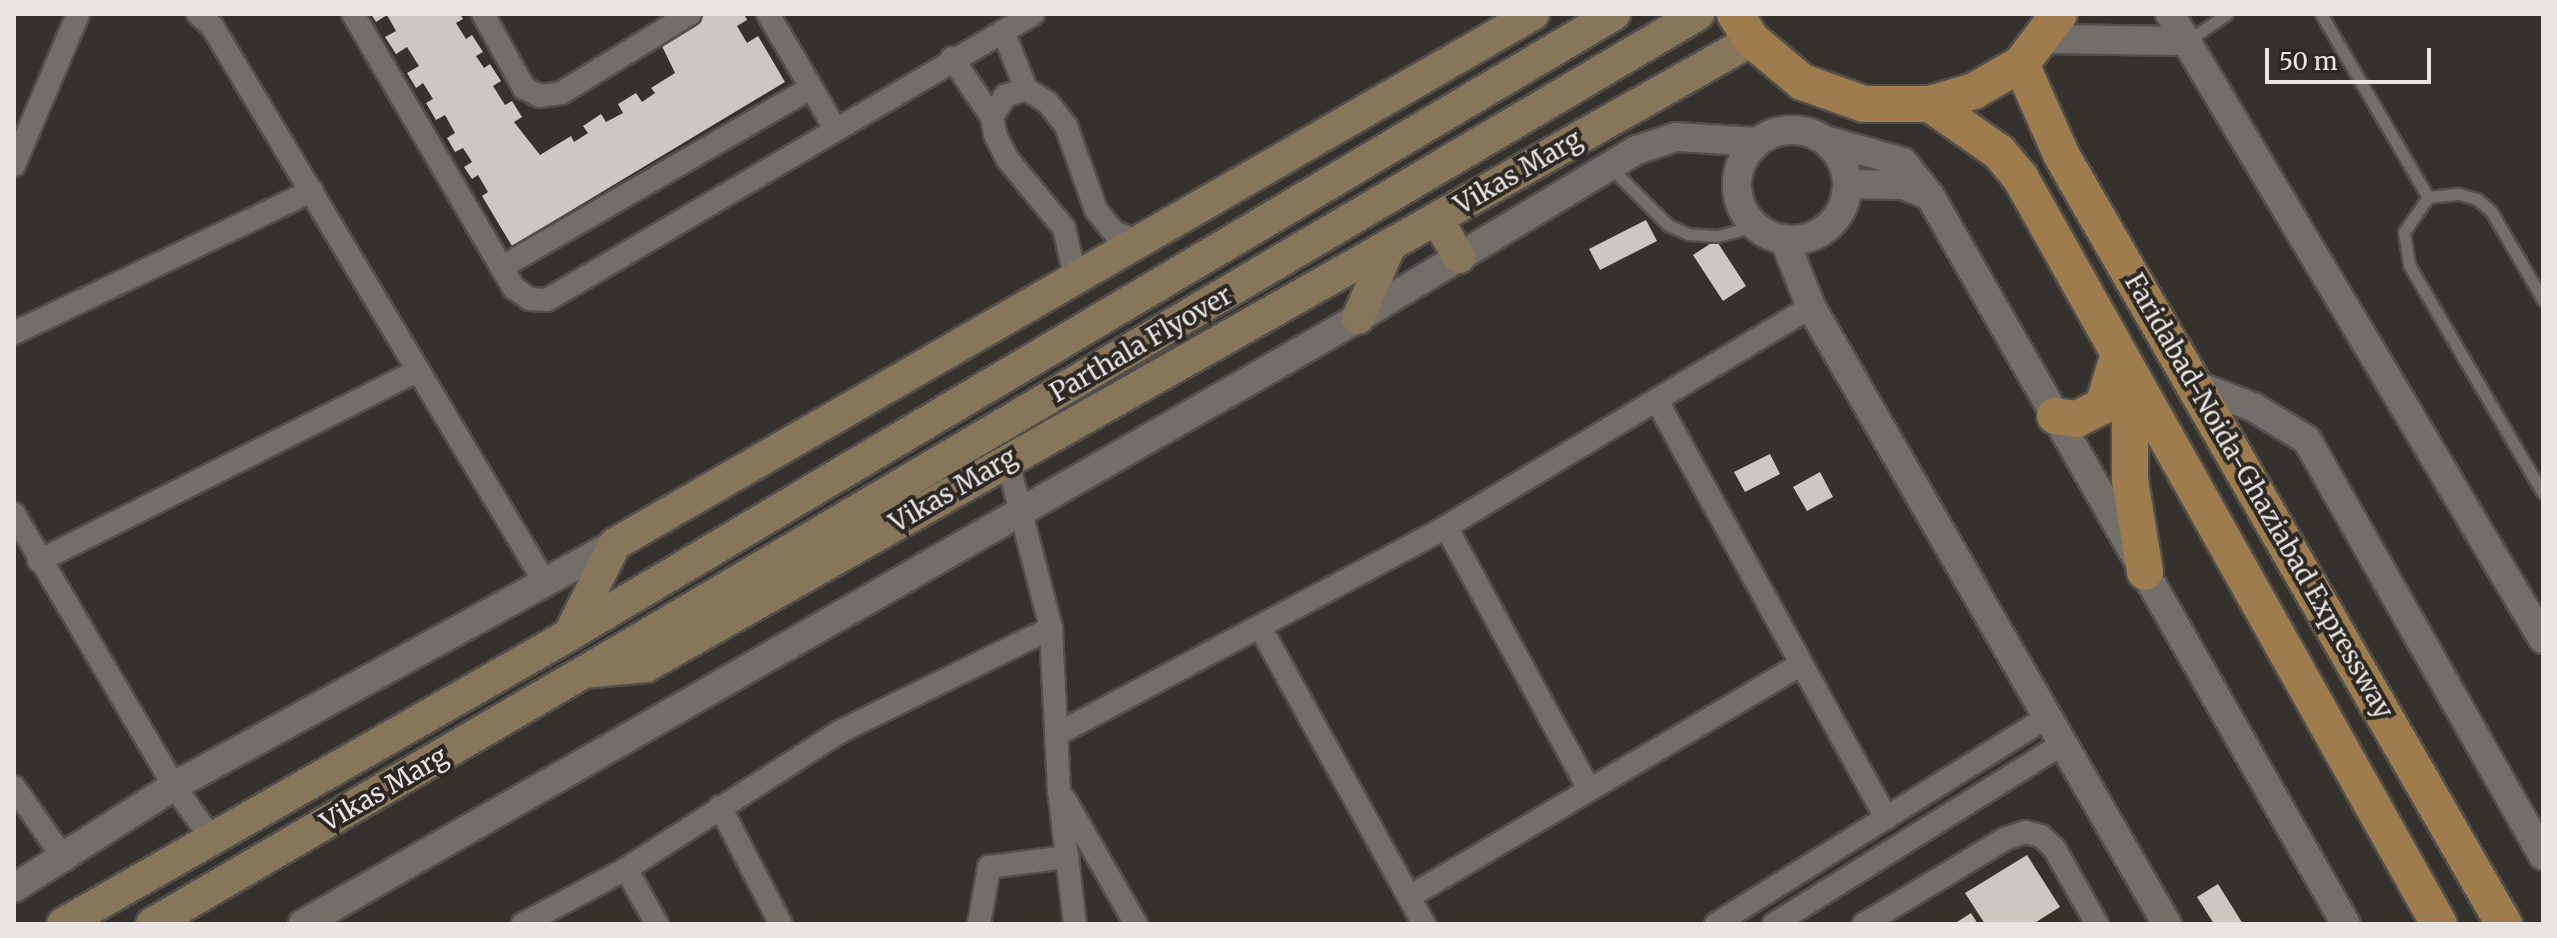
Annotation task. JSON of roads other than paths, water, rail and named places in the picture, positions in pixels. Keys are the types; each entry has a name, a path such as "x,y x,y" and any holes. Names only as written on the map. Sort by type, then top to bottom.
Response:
{"main road":[{"path":"569,635 615,544 1119,231 1533,14"},
{"name":"Parthala Flyover","path":"569,635 1614,14"},
{"name":"Parthala Flyover","path":"584,672 1698,14"},
{"path":"1743,27 1802,82 1864,104 1930,104 1974,91 2041,39"},
{"name":"Vikas Marg","path":"152,924 584,672 646,666 1007,459 1437,219 1743,27"},
{"name":"Faridabad-Noida-Ghaziabad Expressway","path":"2041,39 2062,156 2198,386 2504,924"},
{"name":"Faridabad-Noida-Ghaziabad Expressway","path":"1930,104 1999,152 2020,177 2439,924"},
{"path":"1437,219 1459,257"},
{"path":"1358,318 1390,245"},
{"path":"2055,416 2077,419 2103,406 2125,364"},
{"path":"2125,364 2129,466 2145,572"},
{"name":"Vikas Marg","path":"63,924 569,635"}],"street":[{"path":"14,165 78,14"},
{"path":"198,14 212,26 546,584"},
{"path":"353,14 514,288 530,299 547,300 952,58 1033,14"},
{"path":"483,14 524,88 540,96 561,93 690,14"},
{"path":"768,14 835,128"},
{"path":"2170,14 2543,639"},
{"path":"1003,31 1026,89 1048,103 1066,126 1119,231"},
{"path":"2041,39 2187,41"},
{"path":"952,58 992,117 1008,160 1073,259"},
{"path":"502,267 811,88"},
{"path":"992,117 1005,96 1026,89"},
{"path":"303,924 1358,318 1610,167 1676,137 1757,142 1790,129 1903,162 1930,196 2346,924"},
{"path":"1757,142 1745,156 1737,191 1756,226 1784,239 1802,239 1833,222 1848,184 1842,162 1825,140"},
{"path":"1848,184 1903,185 1930,196"},
{"path":"14,333 312,191"},
{"path":"1073,259 1075,222 1088,216 1119,231"},
{"path":"1784,239 1811,307 2167,924"},
{"path":"1059,733 1446,527 1811,307"},
{"path":"39,561 418,370"},
{"path":"2198,386 2253,407 2307,440 2543,856"},
{"path":"1657,401 1886,818"},
{"path":"1007,459 1024,509 1051,628 1059,733 1059,790 1075,924"},
{"path":"14,514 174,786 212,839"},
{"path":"1446,527 1589,789"},
{"path":"14,888 65,860 174,786 615,544"},
{"path":"1260,627 1424,924"},
{"path":"523,924 626,869 839,732 1051,628"},
{"path":"1409,897 1801,664"},
{"path":"1716,924 2047,717"},
{"path":"1774,924 2064,743"},
{"path":"14,787 65,860"},
{"path":"1059,790 1136,924"},
{"path":"720,807 781,924"},
{"path":"1870,923 2005,839 2025,832 2041,836 2054,848 2097,924"},
{"path":"979,924 989,867 1067,857"},
{"path":"626,869 657,924"}],"lane":[{"path":"2187,41 2227,14"},
{"path":"2321,14 2428,197"},
{"path":"1610,167 1668,225 1688,234 1717,236 1756,226"},
{"path":"2428,197 2459,194 2477,199 2491,211 2543,300"},
{"path":"2428,197 2404,232 2409,265 2543,493"}]}
